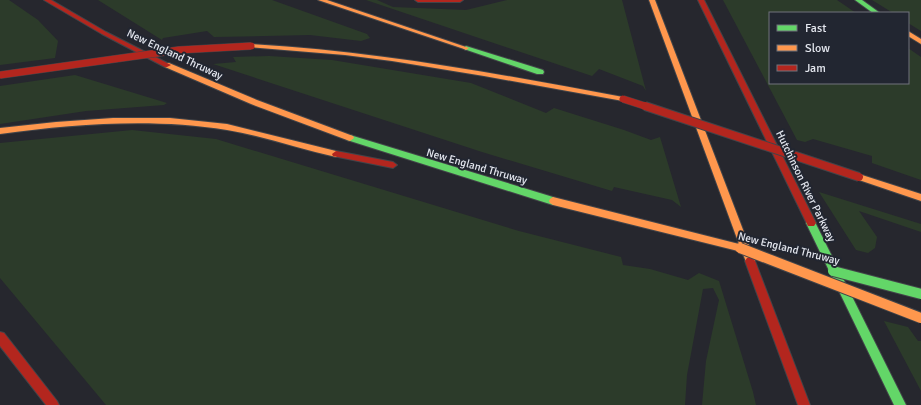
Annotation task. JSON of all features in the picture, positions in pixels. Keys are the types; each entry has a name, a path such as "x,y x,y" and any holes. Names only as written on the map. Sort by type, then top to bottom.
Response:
{"highway":[{"name":"New England Thruway","path":"48,0 77,19 127,46 241,98 408,158 519,191 659,228 810,265"},
{"path":"320,0 921,198"},
{"path":"418,0 460,0"},
{"path":"652,0 804,405"},
{"name":"Hutchinson River Parkway","path":"701,0 900,405"},
{"path":"858,0 876,12"},
{"path":"909,34 921,42"},
{"path":"0,75 171,51 251,46 305,47 369,54 440,65 623,99"},
{"path":"0,131 85,121 128,119 169,121 243,131 304,147 404,168"},
{"path":"427,172 519,191"},
{"path":"740,248 921,318"},
{"name":"New England Thruway","path":"826,269 921,294"},
{"path":"0,337 52,405"},
{"path":"782,348 789,391"}],"green space":[{"path":"0,0 9,0 38,20 58,41 55,58 0,65"},
{"path":"98,0 272,0 367,34 370,38 361,41 310,35 214,37 207,31 163,38 162,40"},
{"path":"366,0 377,0 393,7 466,10 507,0 622,0 646,91 643,86 599,69 592,76"},
{"path":"723,0 837,0 855,12 769,12 769,84 909,84 909,49 921,57 921,180 872,163 872,156 813,139 805,142 797,140"},
{"path":"872,0 921,0 921,31 909,24 909,12 891,12"},
{"path":"269,56 332,60 471,83 546,113 554,108 651,140 660,137 681,207 672,200 614,187 612,191 482,152 213,64 236,62 233,57"},
{"path":"75,75 167,103 164,105 86,111 0,124 0,86"},
{"path":"132,130 216,139 519,231 621,257 623,265 650,269 688,280 699,273 719,281 756,405 702,405 706,361 719,300 713,288 703,289 687,375 685,405 106,405 0,278 0,143"},
{"path":"819,192 921,224 921,232 859,211 877,237 875,248 868,253 856,250"},
{"path":"884,321 908,327 918,341 921,341 921,391"}],"traffic: fast":[{"path":"858,0 876,12"},
{"path":"466,48 540,72"},
{"path":"350,138 553,201"},
{"path":"811,223 900,405"},
{"path":"833,271 921,294"}],"traffic: slow":[{"path":"321,0 466,48"},
{"path":"652,0 750,261"},
{"path":"909,34 921,42"},
{"path":"251,46 345,53 392,59 484,73 623,99"},
{"path":"167,65 254,102 350,138"},
{"path":"0,131 85,122 142,120 170,121 227,127 336,154"},
{"path":"859,177 921,198"},
{"path":"553,201 740,248"},
{"path":"740,248 921,318"}],"traffic: jam":[{"path":"47,0 104,33 167,65"},
{"path":"418,0 460,0"},
{"path":"701,0 811,223"},
{"path":"0,75 179,50 251,46"},
{"path":"623,99 859,177"},
{"path":"336,154 393,165"},
{"path":"750,261 804,405"},
{"path":"0,337 53,405"}]}
